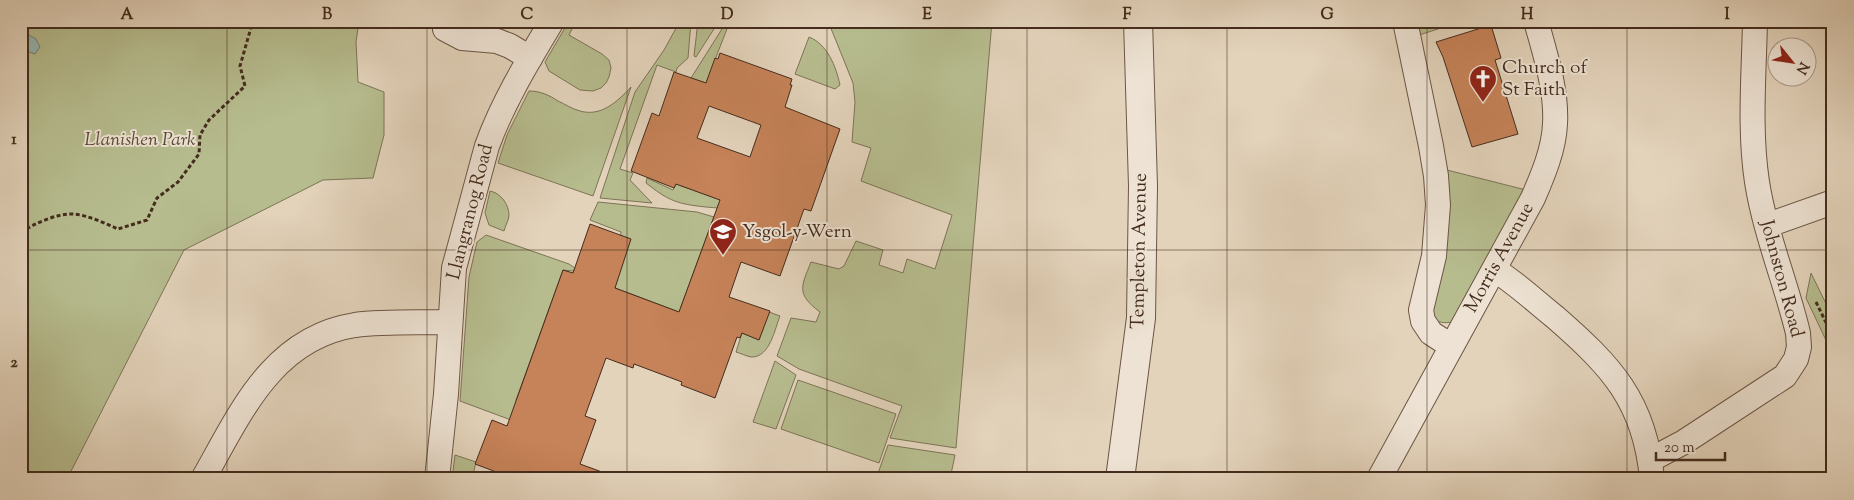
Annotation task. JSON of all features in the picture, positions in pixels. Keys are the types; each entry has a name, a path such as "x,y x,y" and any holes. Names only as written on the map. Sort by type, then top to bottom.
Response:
{"street":[{"name":"Llangranog Road","path":"437,479 445,404 454,268 487,146 502,109 552,21"},
{"name":"Templeton Avenue","path":"1120,479 1141,318 1143,186 1138,21"},
{"path":"1405,21 1431,146 1438,206 1434,256 1421,310 1423,321 1431,333 1451,346"},
{"name":"Morris Avenue","path":"1379,479 1451,346 1495,270 1533,198 1546,166 1553,141 1555,107 1536,21"},
{"name":"Johnston Road","path":"1651,469 1684,442 1785,376 1796,359 1799,347 1798,333 1757,182 1754,122 1755,21"},
{"path":"445,29 462,38 503,43 530,58"},
{"path":"1768,225 1833,202"},
{"path":"1495,270 1525,292 1605,363 1630,400 1642,427 1651,469"},
{"path":"203,479 254,391 286,356 302,345 316,337 354,325 450,322"}],"path":[{"path":"21,232 37,222 72,214 96,219 118,229 147,220 157,198 178,182 199,154 200,135 209,120 245,86 240,66 252,24 258,21"},
{"path":"1812,295 1833,337"}],"green space":[{"name":"Llanishen Park","path":"21,21 359,21 356,42 358,82 384,92 384,135 373,178 323,180 184,250 67,479 21,479"},
{"path":"569,21 576,21 569,35 609,60 611,68 609,77 601,88 593,91 580,90 549,71 545,62"},
{"path":"680,21 691,21 688,58 677,68 676,72 657,65 620,169 633,173 630,180 652,203 600,198 635,92 664,50"},
{"path":"698,21 719,21 696,57 694,56"},
{"path":"727,21 730,21 706,83 691,78"},
{"path":"828,21 992,21 956,448 890,438 902,406 799,369 777,356 791,318 816,322 820,312 807,300 803,290 803,284 811,262 839,269 844,266 856,241 883,250 879,265 903,273 907,259 935,269 952,215 861,181 871,148 852,142 855,102 853,83"},
{"path":"1412,21 1463,21 1416,36"},
{"path":"809,37 821,45 830,56 840,85 835,89 795,74"},
{"path":"631,87 593,196 498,163 507,135 529,91 544,94 580,111 595,112 614,103"},
{"path":"1443,169 1526,190 1452,322 1445,323 1436,320 1429,312"},
{"path":"647,178 673,190 676,184 732,204 717,208 680,203 667,198 646,183"},
{"path":"490,191 498,194 508,207 509,217 504,231 489,225 485,213"},
{"path":"598,202 697,212 714,217 679,312 615,288 621,232 590,220"},
{"path":"486,235 569,264 575,268 573,271 563,270 516,400 527,426 460,401 469,277 477,242"},
{"path":"1811,273 1833,318 1833,355 1806,298"},
{"path":"769,312 780,316 774,335 763,353 751,357 736,352 742,333 759,340"},
{"path":"775,361 796,375 776,429 753,422"},
{"path":"798,380 896,414 879,463 781,429"},
{"path":"888,445 955,455 950,479 876,479"},
{"path":"455,455 476,462 473,475 483,479 452,479"}],"water":[{"path":"27,34 36,39 40,47 35,54 24,50 21,51 21,40"}],"building":[{"name":"Church of St Faith","path":"1491,25 1501,58 1495,60 1518,134 1472,147 1443,57 1436,42"},
{"path":"720,53 792,79 785,107 840,129 811,211 804,209 780,276 741,262 729,297 770,311 759,340 742,333 740,338 737,337 715,398 681,385 682,382 634,364 633,368 606,358 585,416 596,420 580,464 613,476 613,479 515,479 475,464 492,420 507,426 563,270 573,273 590,224 631,239 615,288 679,312 720,200 676,184 674,188 631,171 652,113 659,116 674,72 706,83 715,58 718,59","holes":["709,106 761,125 750,157 697,138"]}],"place":[{"name":"Church of St Faith","path":"1483,103"},
{"name":"Ysgol-y-Wern","path":"723,256"}]}
